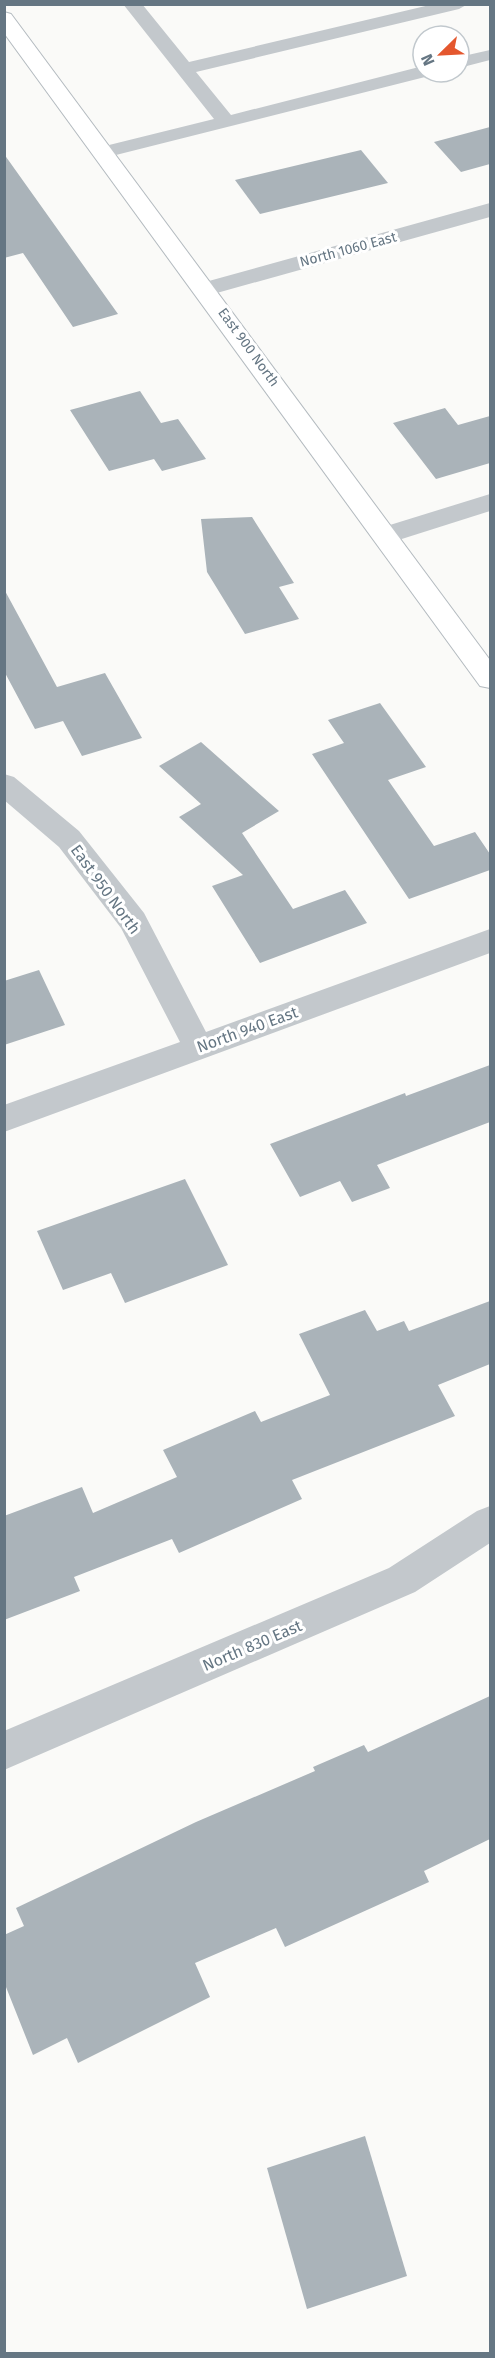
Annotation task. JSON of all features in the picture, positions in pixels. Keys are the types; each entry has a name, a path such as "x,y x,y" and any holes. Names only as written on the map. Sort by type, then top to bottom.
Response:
{"street":[{"name":"East 900 North","path":"4,18 206,289 490,679"},
{"name":"North 1060 East","path":"206,289 490,210"},
{"path":"386,536 490,502"},
{"name":"East 950 North","path":"4,784 69,838 133,921 198,1047"},
{"name":"North 940 East","path":"4,1119 490,941"},
{"name":"North 830 East","path":"4,1751 402,1580 490,1523"}],"lane":[{"path":"132,4 226,121"},
{"path":"184,69 459,4"},
{"path":"471,60 490,55"},
{"path":"104,152 411,75"}],"building":[{"path":"490,127 490,164 461,172 434,142"},
{"path":"361,150 388,183 260,214 235,180"},
{"path":"4,154 118,314 73,327 23,253 4,258"},
{"path":"140,391 161,423 178,419 206,459 162,471 154,459 109,471 70,410"},
{"path":"445,408 458,425 490,416 490,463 436,479 393,423"},
{"path":"252,517 294,583 279,587 299,619 245,634 207,572 201,519"},
{"path":"4,589 57,687 105,673 142,738 82,756 63,721 35,729 4,671"},
{"path":"380,703 426,767 388,780 434,846 475,832 490,854 490,870 409,899 312,754 344,743 328,720"},
{"path":"201,742 279,811 242,833 293,909 345,890 367,923 260,963 212,886 243,875 179,817 201,804 159,766"},
{"path":"39,970 65,1025 4,1045 4,981"},
{"path":"490,1065 490,1122 377,1165 390,1188 352,1202 340,1181 300,1197 270,1144 405,1093 406,1096"},
{"path":"185,1179 228,1265 125,1303 111,1273 63,1290 37,1231"},
{"path":"490,1301 490,1364 438,1385 455,1416 292,1480 302,1499 179,1553 172,1539 74,1577 80,1591 4,1620 4,1516 82,1487 93,1513 177,1477 163,1450 255,1411 261,1422 330,1395 299,1334 365,1310 377,1331 404,1321 409,1331"},
{"path":"490,1696 490,1839 424,1871 429,1882 285,1947 276,1928 195,1963 210,1997 78,2063 67,2038 33,2055 4,1982 4,1935 24,1926 16,1908 196,1822 315,1771 313,1767 364,1745 368,1752"},
{"path":"365,2136 407,2276 307,2309 267,2168"}]}
